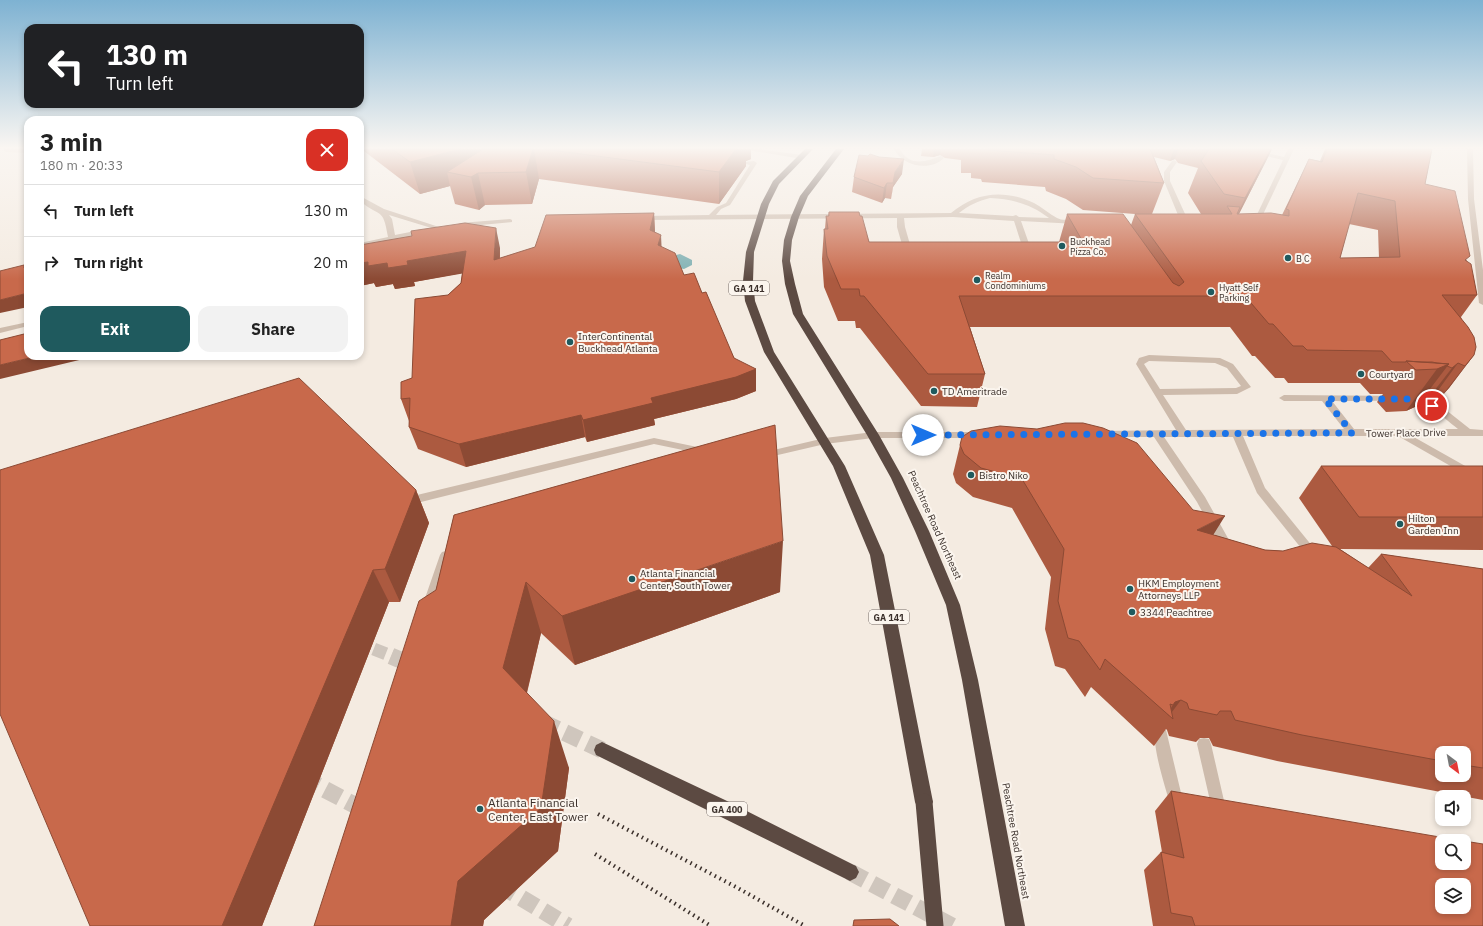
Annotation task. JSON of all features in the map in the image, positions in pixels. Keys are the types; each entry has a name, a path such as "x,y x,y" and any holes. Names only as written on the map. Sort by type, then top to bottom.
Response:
{"highway":[{"name":"GA 141","path":"771,192 760,218 750,252 748,281 750,301 769,352 839,466 876,555 924,802 936,926"},
{"name":"Peachtree Road Northeast","path":"807,192 795,217 788,240 786,261 798,314 873,435 897,478 922,531 953,605 970,680 1015,926"},
{"name":"GA 400","path":"602,750 719,806 850,872"}],"street":[{"path":"710,218 716,206 728,204 735,192"},
{"path":"1173,192 1191,229 1179,228"},
{"path":"1252,232 1271,192"},
{"path":"1471,192 1480,299"},
{"path":"953,215 958,209 975,199 989,196 1005,196 1020,199 1032,204 1056,220"},
{"path":"364,201 383,212 406,218 423,225 444,227"},
{"path":"383,212 389,219 392,237"},
{"path":"631,218 760,218 900,215 922,212 1085,222"},
{"path":"900,215 901,227 911,262"},
{"path":"1016,217 1032,261 1024,261"},
{"path":"364,244 444,227 510,221"},
{"path":"0,330 24,325"},
{"path":"1157,392 1237,391 1246,387 1230,366 1217,360 1149,358 1142,360 1140,364 1157,392 1183,434"},
{"path":"1284,398 1408,399 1432,406 1443,412 1468,432"},
{"path":"1325,399 1352,433"},
{"path":"1400,433 1465,470 1483,473"},
{"name":"Tower Place Drive","path":"1095,434 1483,433"},
{"path":"758,456 825,441 873,435 987,434"},
{"path":"1157,434 1201,500 1233,558"},
{"path":"1237,434 1261,490 1320,562"},
{"path":"417,499 654,441 713,454"},
{"path":"424,618 450,543"},
{"path":"1161,734 1165,759 1176,797"},
{"path":"1204,744 1218,805"}],"water":[{"path":"680,254 692,260 692,265 684,269 679,268 676,255"}],"building":[{"path":"1223,192 1248,192 1245,198 1224,194"},
{"path":"1294,192 1455,192 1470,256 1465,260 1471,264 1477,295 1442,295 1468,327 1474,337 1476,347 1474,355 1465,366 1458,363 1452,368 1447,366 1449,364 1432,362 1392,362 1382,351 1307,350 1303,346 1293,346 1273,324 1269,324 1245,296 959,296 985,374 928,374 864,296 860,296 859,289 841,289 827,256 824,229 828,229 826,216 829,216 829,212 859,212 860,216 862,216 869,242 1083,242 1067,214 1123,214 1173,283 1179,286 1184,282 1135,214 1232,214 1227,206 1240,207 1237,214 1271,213 1289,216 1289,210 1286,209","holes":["1358,193 1395,201 1400,257 1340,258"]},
{"name":"InterContinental Buckhead Atlanta","path":"654,213 650,230 661,235 658,245 675,253 684,275 694,273 702,293 706,292 734,358 756,369 736,377 651,398 653,403 583,420 581,415 459,444 409,427 410,398 401,399 401,382 412,378 415,299 448,295 461,283 466,251 407,261 408,265 388,268 387,263 368,266 368,262 364,262 364,244 412,236 411,231 465,223 496,228 494,260 535,247 546,215"},
{"path":"24,265 24,294 0,300 0,271"},
{"path":"24,334 24,359 0,365 0,340"},
{"path":"1406,361 1449,364 1437,369 1416,370"},
{"path":"299,378 416,490 385,569 373,570 222,926 90,926 0,714 0,470"},
{"path":"1065,423 1083,423 1103,428 1137,443 1193,510 1225,516 1197,530 1265,550 1283,551 1312,543 1336,547 1412,596 1381,554 1483,569 1483,768 1471,766 1471,746 1435,746 1435,760 1302,735 1235,720 1231,711 1220,711 1217,715 1189,709 1187,703 1181,700 1175,702 1173,705 1170,704 1173,719 1105,659 1100,670 1079,641 1068,638 1058,601 1064,549 1022,479 981,468 964,454 960,445 962,437 971,431 1000,426 1037,429"},
{"path":"775,425 783,541 562,616 526,582 503,668 554,721 541,808 458,881 451,926 314,926 419,601 436,590 454,515"},
{"path":"1321,466 1483,466 1483,517 1359,517"},
{"path":"1171,791 1435,836 1435,870 1471,870 1471,842 1483,844 1483,926 1195,926 1192,917 1171,913 1161,852 1184,858"},
{"path":"890,919 899,926 853,926 854,920"}],"tunnel":[{"path":"356,642 394,657"},
{"path":"391,656 415,666"},
{"path":"542,722 602,750"},
{"path":"303,778 366,811"},
{"path":"850,872 952,926"},
{"path":"500,885 568,926"}],"railway":[{"path":"598,814 736,887 805,926"},
{"path":"595,854 711,926"}],"place":[{"name":"Buckhead Pizza Co.","path":"1062,246"},
{"name":"B C","path":"1288,258"},
{"name":"Realm Condominiums","path":"977,280"},
{"name":"Hyatt Self Parking","path":"1211,292"},
{"name":"InterContinental Buckhead Atlanta","path":"570,342"},
{"name":"Courtyard","path":"1361,374"},
{"name":"TD Ameritrade","path":"934,391"},
{"name":"Bistro Niko","path":"971,475"},
{"name":"Hilton Garden Inn","path":"1400,524"},
{"name":"Atlanta Financial Center, South Tower","path":"632,579"},
{"name":"HKM Employment Attorneys LLP","path":"1130,589"},
{"name":"3344 Peachtree","path":"1132,612"},
{"name":"Atlanta Financial Center, East Tower","path":"480,809"}],"route":[{"path":"923,435 1352,433 1325,399 1408,399 1432,406"}]}
